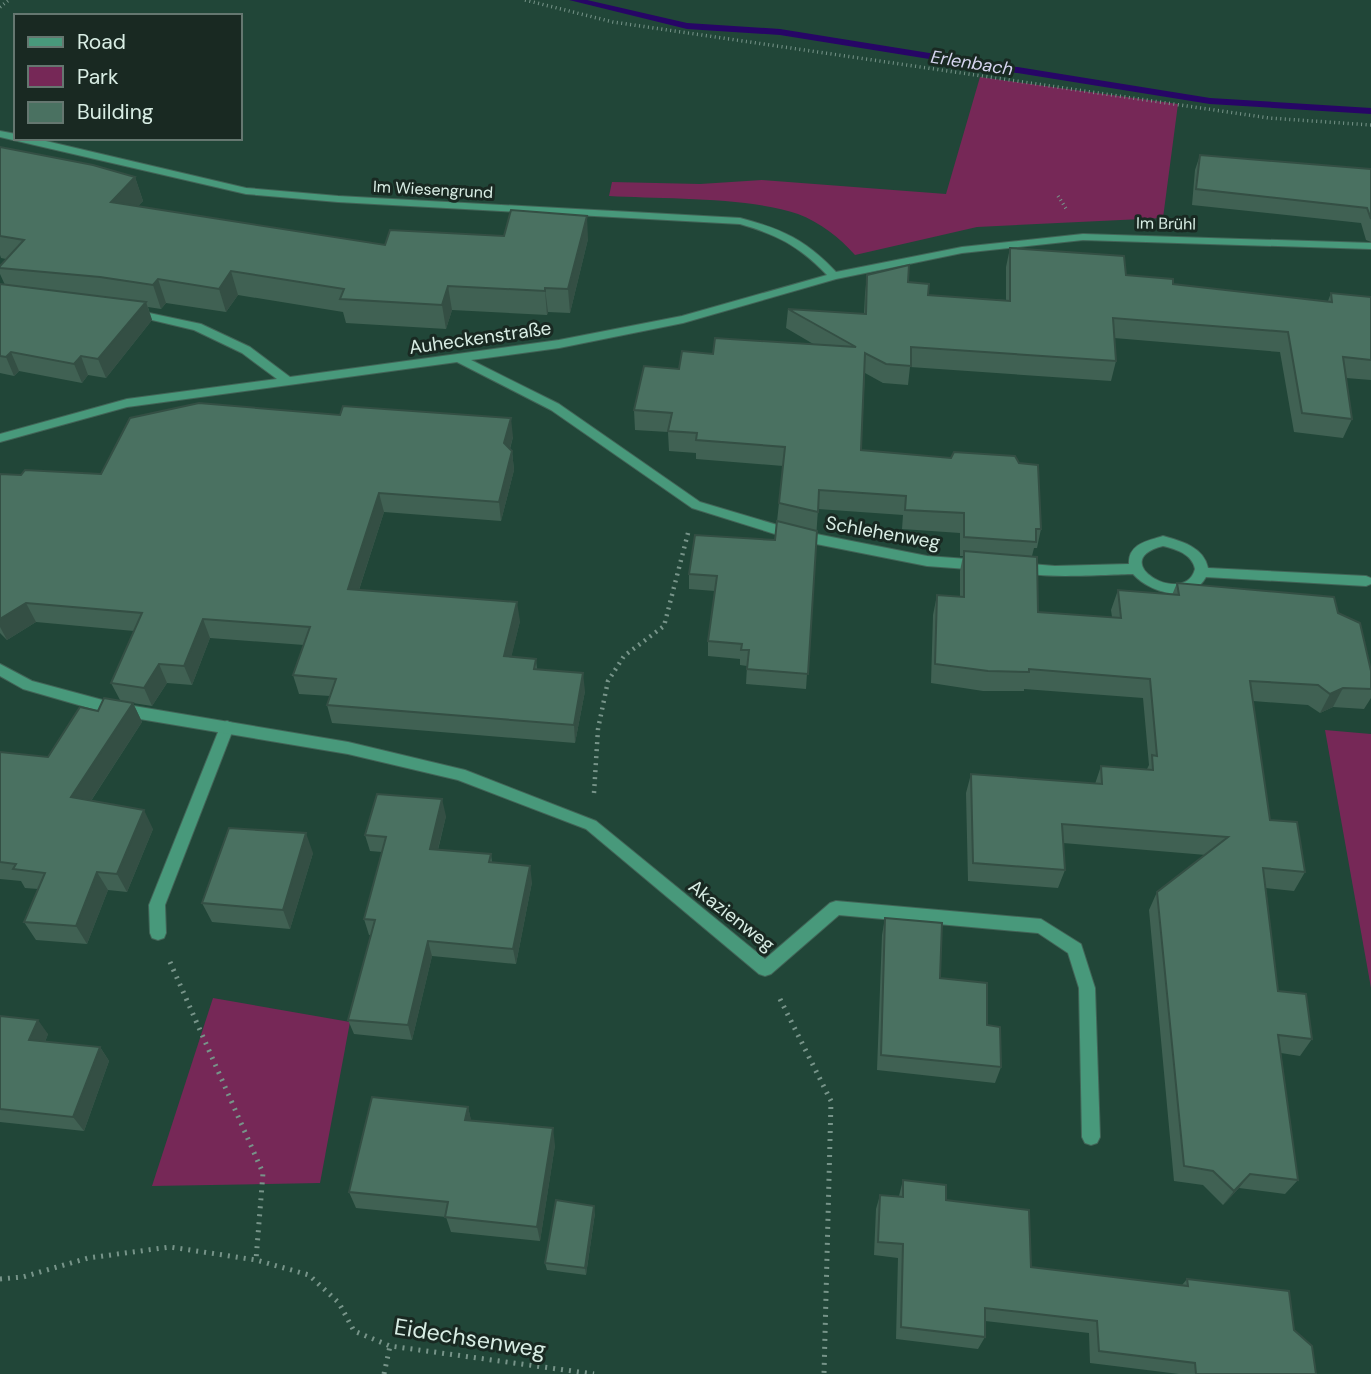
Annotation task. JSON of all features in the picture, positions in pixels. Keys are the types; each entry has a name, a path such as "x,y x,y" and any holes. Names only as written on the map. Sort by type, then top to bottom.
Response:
{"street":[{"name":"Im Wiesengrund","path":"27,140 246,191 338,199 740,221 787,233 834,276"},
{"name":"Im Brühl","path":"962,250 1083,237 1371,246"},
{"name":"Auheckenstraße","path":"0,438 127,403 559,344 683,319 834,276 962,250"},
{"path":"117,310 197,327 246,350 288,380"},
{"name":"Schlehenweg","path":"461,359 555,407 696,505 791,534 927,561 1055,571 1135,569"},
{"path":"1163,541 1191,551 1200,561 1202,572 1197,581 1187,588 1157,587 1135,569 1133,558 1138,549 1149,543 1163,541"},
{"path":"1202,572 1366,581"},
{"name":"Akazienweg","path":"0,668 28,685 110,708 348,748 460,774 592,825 765,969 836,908 1041,926 1075,949 1087,988 1091,1137"},
{"path":"158,933 157,905 227,727"}],"path":[{"path":"0,7 9,0"},
{"path":"525,0 613,22 1269,118 1371,125"},
{"path":"592,825 598,724 614,669 639,643 664,626 696,505"},
{"path":"158,933 263,1173 256,1260"},
{"path":"765,969 831,1101 824,1374"},
{"name":"Eidechsenweg","path":"0,1279 23,1277 88,1258 170,1247 256,1260 309,1275 339,1303 354,1331 390,1346 594,1374"},
{"path":"383,1374 390,1346"}],"green space":[{"path":"980,77 1178,104 1163,218 977,227 855,255 822,226 778,208 731,202 609,196 612,182 700,184 762,180 946,194"},
{"path":"1325,730 1371,734 1371,988"},
{"path":"213,998 350,1022 320,1183 152,1186"}],"building":[{"path":"0,147 93,165 135,177 111,202 385,245 390,230 504,236 511,210 587,216 568,289 545,288 545,291 448,286 442,305 340,299 344,289 231,271 219,289 158,279 153,285 0,268 24,240 0,236"},
{"path":"1200,155 1371,169 1371,219 1367,208 1196,189"},
{"path":"1010,248 1124,256 1126,275 1173,279 1173,284 1332,302 1331,293 1371,297 1371,360 1343,357 1352,419 1302,413 1288,332 1113,318 1116,361 911,347 911,366 886,364 865,353 861,450 951,458 954,452 1015,456 1019,463 1038,465 1041,529 1036,529 1036,542 964,537 964,513 905,510 906,496 819,490 818,512 779,503 785,447 696,440 697,433 668,431 672,413 634,410 644,366 679,369 682,351 713,354 715,338 856,347 788,309 866,314 867,275 909,265 908,282 929,284 928,295 1010,301"},
{"path":"0,284 146,302 98,359 81,356 74,364 11,352 6,357 0,356"},
{"path":"199,403 340,415 343,406 511,418 504,443 512,451 499,502 379,493 348,589 517,602 504,656 536,659 534,669 583,673 574,725 327,705 336,679 293,675 310,627 203,619 184,666 159,664 144,688 111,683 142,613 26,603 0,619 0,474 21,475 25,470 101,474 130,418"},
{"path":"777,521 817,531 808,674 747,669 749,650 741,650 742,644 708,641 717,576 689,574 695,535 775,540"},
{"path":"964,551 1037,557 1038,612 1121,618 1118,590 1179,595 1177,583 1334,597 1338,613 1360,623 1371,671 1371,689 1343,688 1330,694 1318,685 1250,681 1270,820 1297,822 1305,872 1263,868 1278,991 1306,994 1312,1039 1278,1035 1298,1180 1250,1174 1234,1191 1213,1171 1184,1166 1157,892 1228,837 1062,824 1065,870 973,863 971,774 1102,784 1101,766 1153,770 1152,755 1157,756 1150,679 1029,669 1029,672 988,671 935,664 937,595 964,597"},
{"path":"104,698 133,703 71,797 144,810 117,874 97,872 76,926 24,922 45,873 13,869 16,864 0,862 0,752 48,757 80,707 98,711"},
{"path":"377,794 442,799 430,849 491,854 489,862 530,866 513,949 428,941 408,1025 348,1020 375,920 364,919 386,837 365,835"},
{"path":"229,828 306,833 283,910 202,903"},
{"path":"885,918 942,923 940,978 987,983 987,1025 1000,1027 1001,1067 881,1055"},
{"path":"0,1016 38,1020 29,1040 100,1047 73,1117 0,1109"},
{"path":"372,1097 468,1107 465,1120 553,1128 537,1227 445,1217 448,1202 349,1192"},
{"path":"903,1180 946,1185 946,1200 1029,1210 1031,1267 1188,1286 1187,1279 1289,1291 1294,1330 1312,1346 1316,1374 1196,1374 1195,1363 1099,1351 1097,1321 985,1308 985,1337 901,1327 903,1244 878,1242 880,1195 903,1197"},
{"path":"556,1200 594,1206 585,1268 545,1263"}],"waterway":[{"name":"Erlenbach","path":"574,0 687,26 780,32 1210,101 1371,111"}]}
